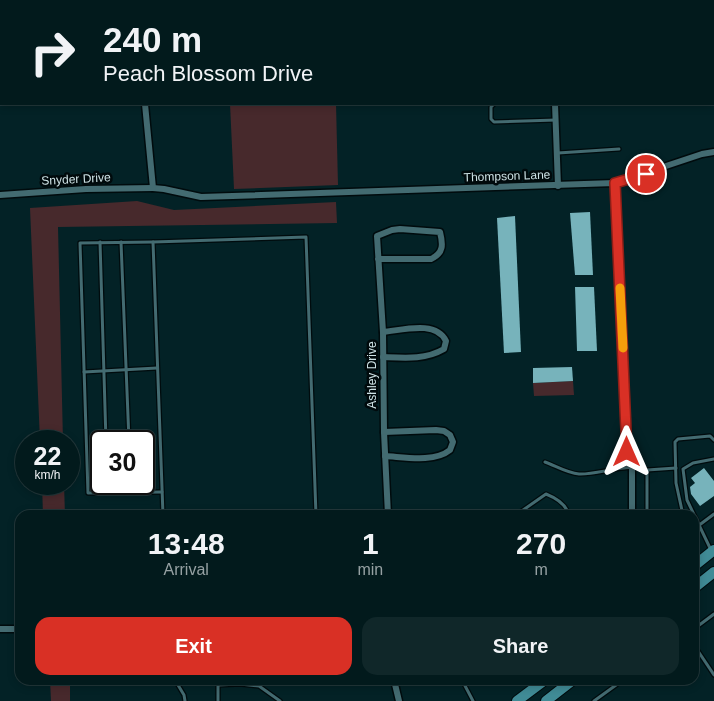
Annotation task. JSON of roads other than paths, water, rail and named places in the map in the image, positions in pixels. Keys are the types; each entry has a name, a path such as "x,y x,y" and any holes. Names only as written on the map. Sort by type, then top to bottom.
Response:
{"main road":[{"path":"699,562 713,551"},
{"path":"699,584 714,572"},
{"path":"517,701 538,685"},
{"path":"546,701 567,685"}],"street":[{"path":"145,105 152,188"},
{"path":"555,105 558,186"},
{"name":"Thompson Lane","path":"152,188 210,198 615,183 702,154 714,152"},
{"path":"615,183 627,463 632,468 632,510"},
{"name":"Snyder Drive","path":"0,195 86,189 152,188"},
{"name":"Ashley Drive","path":"378,259 431,259 438,256 443,243 440,232 434,230 392,230 377,236 378,259 383,332 384,432 388,510"},
{"path":"383,332 420,328 429,329 438,331 446,341 444,349 430,356 418,358 383,357"},
{"path":"384,432 444,431 450,435 452,442 450,450 440,456 385,456"},
{"path":"0,629 15,629"},
{"path":"395,685 398,701"}],"lane":[{"path":"494,105 491,119 494,122 556,120"},
{"path":"557,153 619,149"},
{"path":"90,493 88,493 80,243 306,236 316,510"},
{"path":"100,242 106,430"},
{"path":"121,242 129,430"},
{"path":"153,242 163,510"},
{"path":"84,372 158,368"},
{"path":"682,510 676,482 675,442 678,439 710,436 713,438"},
{"path":"691,510 687,500 684,468 714,459"},
{"path":"545,462 577,474 632,468 647,470 676,468"},
{"path":"647,470 647,510"},
{"path":"155,492 162,492"},
{"path":"523,510 546,494 557,499 568,510"},
{"path":"699,525 714,514"},
{"path":"699,528 713,551"},
{"path":"699,625 714,614"},
{"path":"699,652 714,675"},
{"path":"178,685 185,701"},
{"path":"218,685 218,701"},
{"path":"250,685 259,686 280,701"},
{"path":"465,685 473,701"},
{"path":"594,701 616,685"}]}
